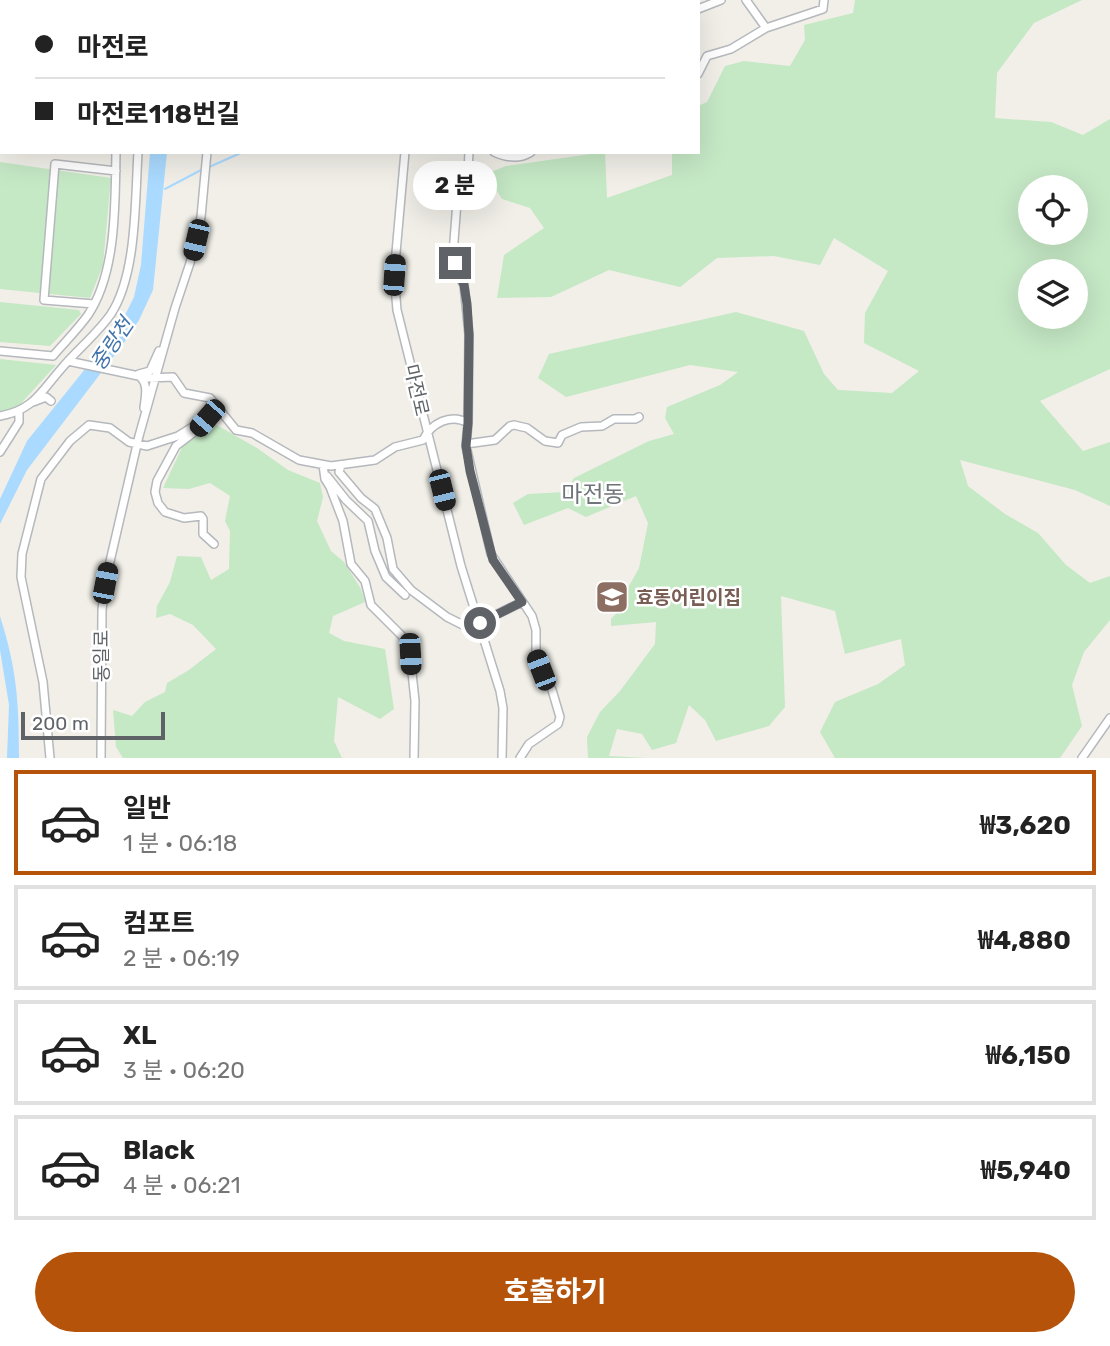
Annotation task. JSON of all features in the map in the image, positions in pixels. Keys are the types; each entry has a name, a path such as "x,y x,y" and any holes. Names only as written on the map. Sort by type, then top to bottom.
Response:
{"street":[{"path":"700,8 721,0"},
{"path":"746,0 766,28"},
{"path":"700,70 707,56 748,41 766,28 823,9 824,0"},
{"path":"0,351 53,356 94,304 108,267 116,154"},
{"path":"0,416 19,412 33,402 71,362 112,312 123,290 132,259 138,154"},
{"path":"144,419 190,263 205,186 207,154"},
{"name":"마전로","path":"405,154 394,291 461,566 503,708 502,758"},
{"path":"469,154 468,171 457,202 453,254 458,275 464,285 467,304 466,444 470,471 491,554 531,616 536,630 536,655 552,690 560,717 558,724 529,744 520,758"},
{"path":"500,154 511,158 528,154"},
{"path":"94,304 44,300 55,164 116,170"},
{"path":"133,374 150,371 167,335"},
{"path":"71,362 155,379 173,377 184,393 210,398 236,430 252,433 299,460 324,469 375,460 395,447 423,440 427,432 448,419 460,418 468,423"},
{"path":"133,374 145,383 144,419"},
{"path":"33,402 47,397 51,401"},
{"path":"0,452 19,422 19,412"},
{"path":"50,758 43,682 21,577 22,554 41,479 70,442 89,425 110,428 130,442 147,446 178,436 207,418 222,413"},
{"path":"466,444 494,440 514,425 527,428 545,441 558,443 562,435 581,427 598,427 614,419 639,417"},
{"path":"207,418 197,430 176,446 157,481 155,492 161,509 184,518 201,516 203,534 214,544"},
{"name":"동일로","path":"101,758 102,610 105,583 144,419"},
{"path":"341,465 339,472 345,481 374,509 387,538 393,569 411,590 429,604 447,617 483,635"},
{"path":"324,469 346,500 368,521 375,551 386,577 405,595"},
{"path":"324,469 343,521 351,564 365,581 371,605 403,637 410,654 415,701 414,758"},
{"path":"480,623 522,602"},
{"path":"1082,758 1110,718"}],"green space":[{"path":"855,0 1082,0 1034,23 997,73 995,118 1051,122 1083,135 1110,119 1110,369 1040,401 1083,451 1110,442 1110,506 1075,490 960,460 968,486 1005,514 1038,533 1066,565 1090,583 1110,576 1110,620 1084,652 1072,685 1082,726 1060,758 835,758 820,732 835,702 878,684 905,665 901,639 845,654 835,611 781,596 785,707 769,726 716,741 705,720 689,705 676,743 652,750 642,734 617,729 609,756 646,758 588,758 587,737 600,712 620,691 655,644 656,622 611,626 611,619 625,604 629,586 639,568 648,523 636,496 586,517 568,508 524,525 513,503 528,494 566,492 574,478 649,441 674,434 665,418 667,407 720,385 738,372 690,365 566,397 538,378 549,354 736,312 804,331 824,374 838,390 892,393 919,371 864,343 865,313 888,271 834,238 820,265 774,256 717,258 680,287 609,270 551,297 497,298 504,255 544,228 530,208 502,199 486,174 506,166 605,154 607,198 672,175 672,154 700,154 700,105 707,102 725,66 744,61 790,66 805,40 804,25 853,13"},
{"path":"0,162 111,178 103,265 90,298 0,289"},
{"path":"0,302 79,310 81,314 50,346 0,342"},
{"path":"0,359 56,365 16,409 0,412"},
{"path":"215,424 288,470 320,483 323,497 317,521 331,551 344,562 361,589 365,602 333,616 329,633 344,641 385,649 394,709 380,719 338,697 334,741 342,758 123,758 116,747 113,710 132,716 145,702 165,692 167,683 216,649 193,625 170,614 156,618 157,606 170,582 177,556 201,557 211,580 229,569 230,531 225,521 230,496 210,483 189,489 163,488 186,439"}],"water":[{"name":"중랑천","path":"150,154 167,154 153,290 126,340 27,470 0,524 0,499 27,441 119,327 134,297 141,265"},
{"path":"0,616 16,686 19,758 7,758 9,705 0,650"}],"waterway":[{"path":"209,167 238,154"},
{"path":"165,189 203,169"}],"place":[{"name":"효동어린이집","path":"612,597"}],"district":[{"name":"마전동","path":"593,494"}],"route":[{"path":"455,263 464,285 467,304 469,335 466,446 470,471 493,560 522,602 480,623"}]}
